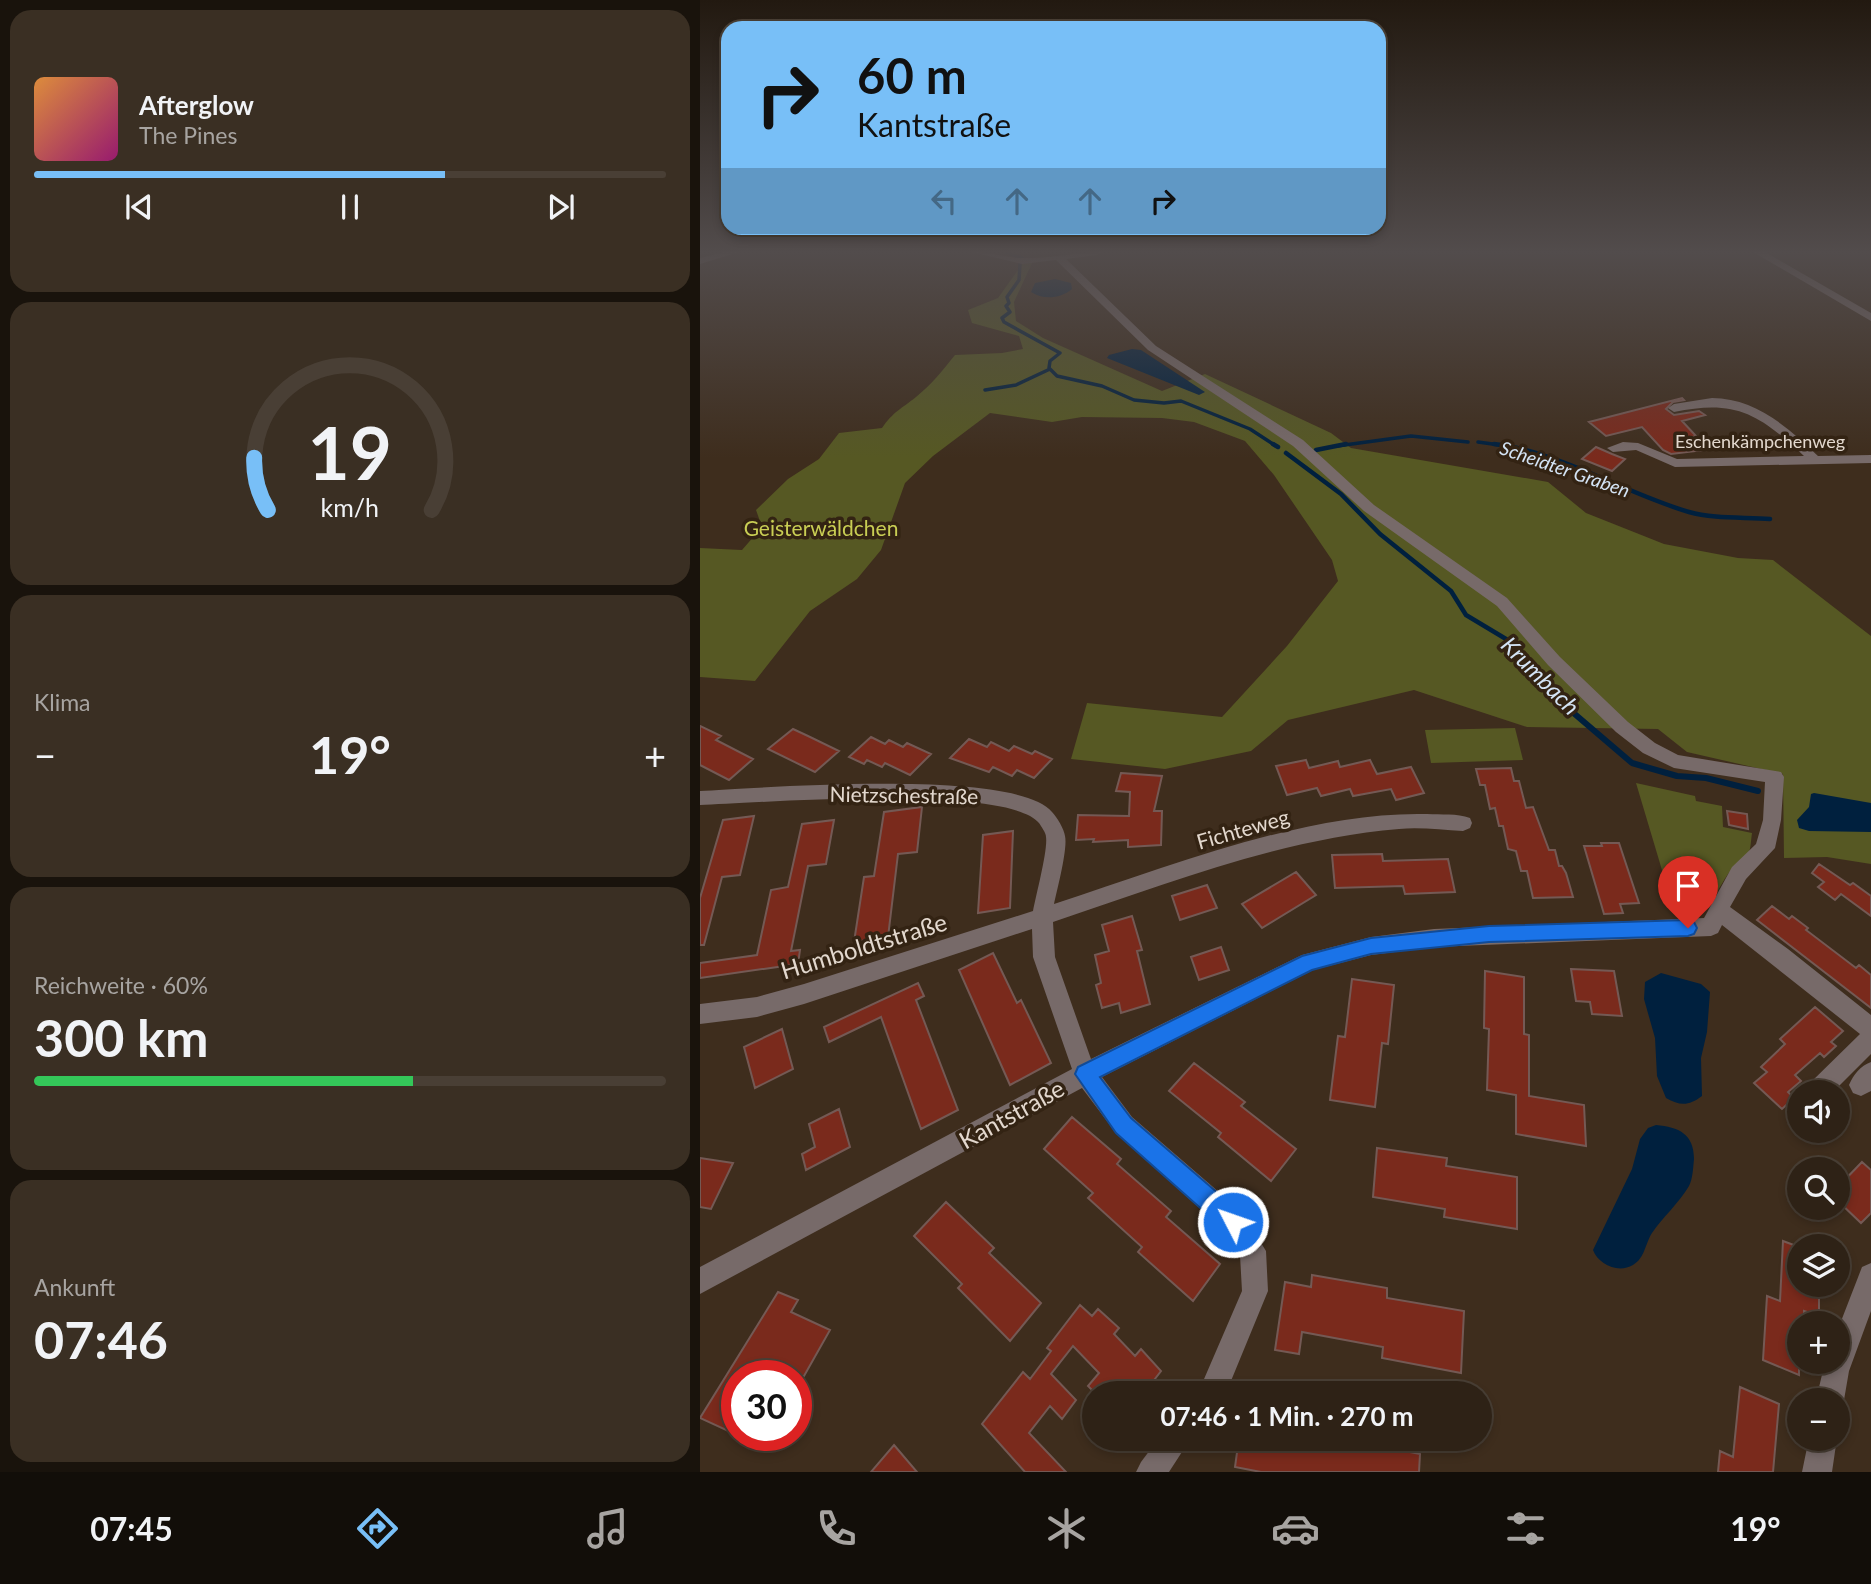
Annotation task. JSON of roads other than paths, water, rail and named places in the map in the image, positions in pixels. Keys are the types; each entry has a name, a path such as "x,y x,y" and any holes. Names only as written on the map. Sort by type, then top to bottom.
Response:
{"street":[{"path":"1124,321 1152,348 1298,443 1369,508 1496,597 1554,661 1622,727 1649,748 1674,761 1775,777 1772,820 1765,848 1739,873 1718,910 1781,956 1871,1029"},
{"path":"1674,408 1718,402 1741,407 1762,418 1797,443 1815,460"},
{"name":"Eschenkämpchenweg","path":"1613,448 1628,443 1640,445 1655,456 1675,463 1871,459"},
{"name":"Nietzschestraße","path":"700,798 933,792 1000,799 1031,807 1045,817 1056,836 1042,917 1044,957 1085,1074 1124,1125 1233,1222 1253,1251 1255,1291 1218,1381"},
{"name":"Fichteweg","path":"1042,917 1236,854 1307,835 1400,821 1464,823"},
{"name":"Kantstraße","path":"700,1280 967,1140 1085,1074 1309,962 1371,946 1434,938 1711,927 1718,910"},
{"name":"Humboldtstraße","path":"700,1014 757,1007 804,994 1042,917"},
{"path":"1829,1080 1871,1040"},
{"path":"1832,1388 1835,1371 1871,1276"},
{"path":"1151,1472 1167,1451"},
{"path":"1817,1472 1821,1451"}],"water":[{"path":"1132,349 1141,350 1205,392 1199,395 1107,358 1109,355"},
{"path":"1811,794 1871,803 1871,832 1809,831 1799,828 1797,820 1809,807"},
{"path":"1661,973 1701,984 1710,992 1707,1032 1701,1058 1702,1096 1689,1103 1680,1104 1666,1098 1657,1076 1655,1038 1644,999 1645,982"},
{"path":"1656,1125 1678,1130 1688,1138 1693,1150 1693,1173 1689,1186 1652,1233 1637,1262 1627,1268 1615,1268 1599,1260 1593,1250 1632,1169 1640,1139 1648,1128"}],"waterway":[{"name":"Krumbach","path":"1003,321 1060,353 1050,361 1050,369"},
{"path":"985,390 1016,385 1050,369"},
{"name":"Krumbach","path":"1050,369 1057,376 1102,386 1134,400 1164,403 1181,401 1250,429 1276,446"},
{"name":"Scheidter Graben","path":"1337,446 1411,436 1468,442"},
{"name":"Scheidter Graben","path":"1478,442 1501,445"},
{"name":"Krumbach","path":"1273,444 1278,447"},
{"name":"Scheidter Graben","path":"1316,450 1346,444"},
{"name":"Scheidter Graben","path":"1494,444 1501,445"},
{"name":"Scheidter Graben","path":"1501,445 1507,446"},
{"name":"Scheidter Graben","path":"1501,445 1543,455 1689,512 1718,517 1770,519"},
{"name":"Krumbach","path":"1286,453 1341,494 1380,534 1451,591 1466,615 1506,639 1524,667 1558,699"},
{"name":"Krumbach","path":"1556,698 1632,763 1677,776 1706,778 1758,791"}],"park label":[{"name":"Geisterwäldchen","path":"821,529"}]}
